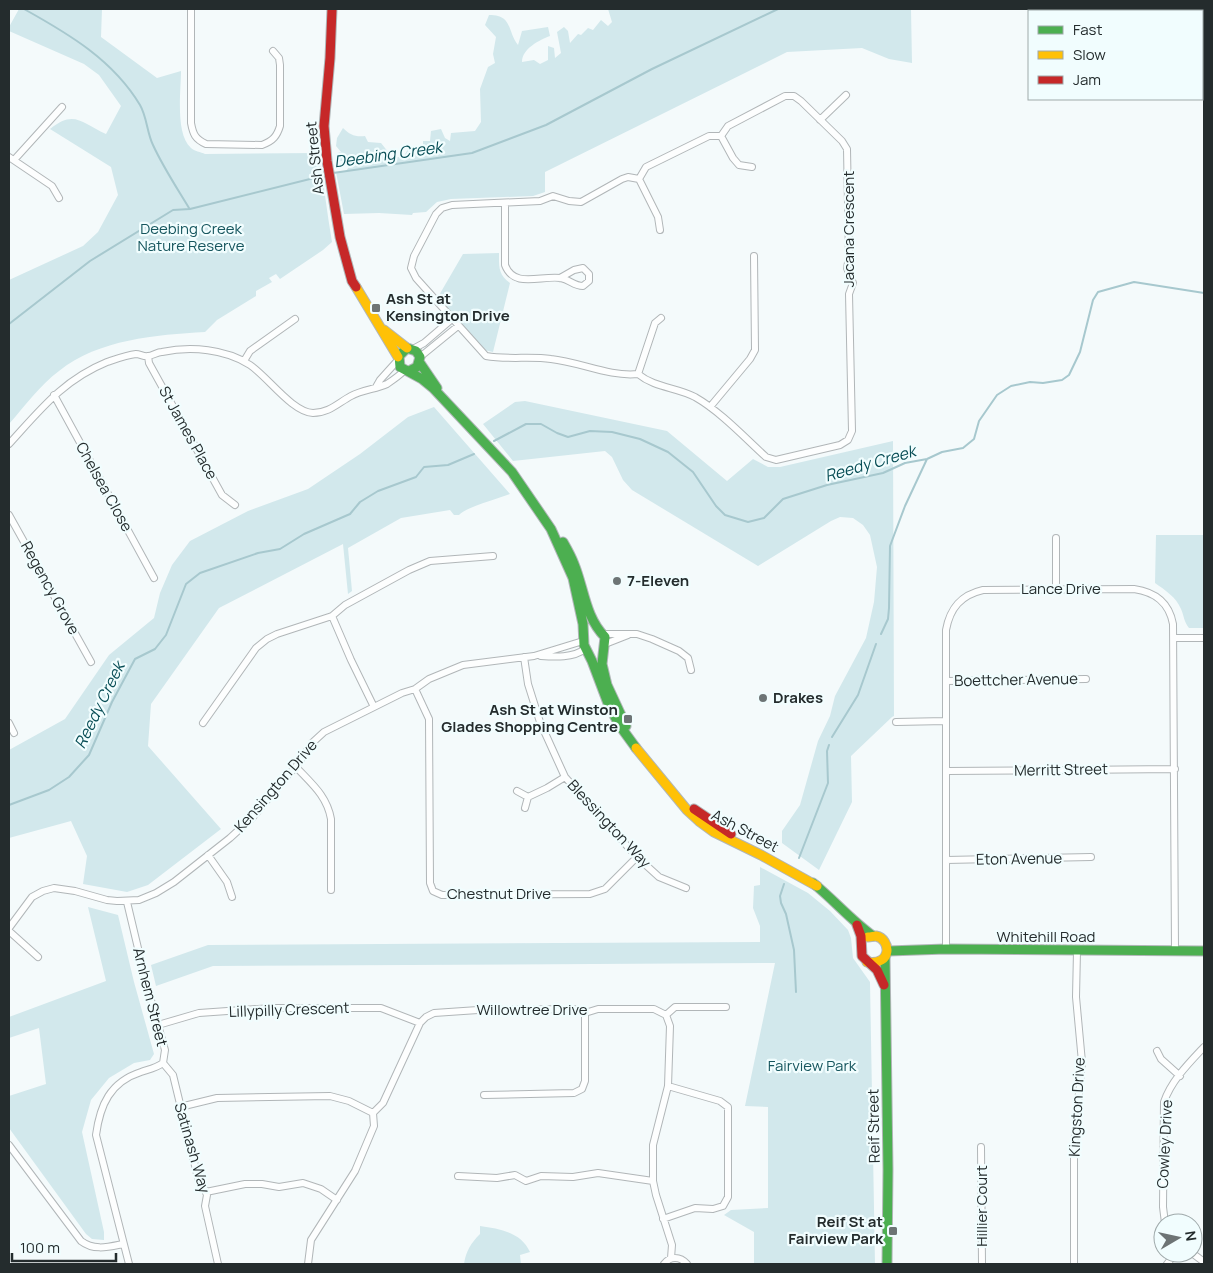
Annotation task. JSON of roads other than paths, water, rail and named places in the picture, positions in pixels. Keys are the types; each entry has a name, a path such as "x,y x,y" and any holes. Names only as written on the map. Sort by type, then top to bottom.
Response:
{"main road":[{"name":"Ash Street","path":"332,9 324,126 326,161 340,238 352,281 398,358"},
{"name":"Ash Street","path":"378,325 410,349"},
{"path":"410,349 416,351 420,360 414,370 407,371 400,366 398,358 400,353 410,349"},
{"name":"Ash Street","path":"420,360 448,404"},
{"name":"Ash Street","path":"407,371 422,379 448,404 512,472 551,529 563,542 574,564 590,615 601,632"},
{"name":"Ash Street","path":"551,529 573,578 585,644 609,706 620,726 651,768 669,789 712,822 817,886 850,916 856,924 861,936 861,945"},
{"path":"589,632 601,632 605,637 605,646 598,653 590,652 585,644 589,632"},
{"name":"Ash Street","path":"605,646 602,664 608,685 633,743"},
{"name":"Ash Street","path":"856,924 872,936"},
{"path":"867,962 879,962 886,954 884,940 872,936 865,939 861,945 862,956 867,962 877,970 885,987"},
{"name":"Whitehill Road","path":"886,954 946,949 1204,951"},
{"name":"Reif Street","path":"886,954 887,1264"}],"street":[{"path":"191,9 191,123 193,134 198,140 206,144 262,145 270,142 277,135 280,126 280,65 279,58 273,50"},
{"path":"820,120 846,95"},
{"name":"Jacana Crescent","path":"785,96 794,96 820,120 842,141 847,149 848,157 849,257 847,268 852,283 849,294 852,431 848,440 840,445 776,460 766,457 710,407 685,392 648,382 638,374 624,375 553,359 499,359 486,356 416,278 411,268 414,256 436,214 442,208 452,205 540,201 553,196 569,201 581,202 622,179 639,179 646,167 709,136 721,136 728,126 785,96"},
{"path":"59,198 52,186 11,159 62,106"},
{"path":"721,136 733,158 739,164 752,167"},
{"path":"639,179 658,217 660,230"},
{"path":"505,203 505,265 508,273 516,279 560,278"},
{"path":"710,407 750,359 754,350 754,256"},
{"path":"638,374 655,323 661,318"},
{"path":"244,361 250,351 295,319"},
{"path":"410,349 424,343 452,319"},
{"path":"420,360 458,326"},
{"path":"9,444 54,395 77,377 114,360 137,354 148,356 162,352 197,349 223,353 244,361 256,369 296,406 312,413 323,412 351,396 386,384 407,371"},
{"name":"St James Place","path":"148,356 149,362 222,495 235,505"},
{"path":"376,387 398,358"},
{"name":"Chelsea Close","path":"54,395 154,578"},
{"name":"Regency Grove","path":"9,515 91,662"},
{"path":"1056,538 1056,589"},
{"path":"203,723 256,648 267,638 332,616 345,605 409,570 430,561 493,556"},
{"name":"Lance Drive","path":"946,949 946,630 952,609 958,601 966,596 983,590 1134,589 1160,598 1171,614 1174,638 1175,950"},
{"path":"332,616 350,660 374,706"},
{"path":"601,632 637,634 679,651 688,658 690,670"},
{"path":"605,646 629,635"},
{"path":"1174,638 1204,638"},
{"name":"Kensington Drive","path":"9,930 32,897 54,888 75,891 107,900 127,902 156,894 230,838 253,817 296,767 312,742 324,732 374,706 415,688 429,679 463,665 534,656 562,656 578,653 585,644"},
{"name":"Kensington Drive","path":"534,656 585,644"},
{"name":"Blessington Way","path":"524,657 528,684 540,722 566,777 637,857 659,877 686,888"},
{"name":"Boettcher Avenue","path":"946,681 1086,679"},
{"name":"Chestnut Drive","path":"415,688 429,719 430,883 433,891 442,895 590,894 605,889 637,857"},
{"path":"896,722 946,721"},
{"path":"9,723 14,733"},
{"path":"296,767 322,795 329,808 331,819 331,890"},
{"name":"Merritt Street","path":"947,771 1175,769"},
{"path":"525,808 528,797 566,777"},
{"path":"517,790 528,797"},
{"path":"208,855 227,882 232,897"},
{"name":"Eton Avenue","path":"946,860 1091,857"},
{"name":"Arnhem Street","path":"127,902 165,1050 163,1063 153,1069 121,1081 106,1098 99,1116 96,1135 129,1264"},
{"path":"9,930 38,958"},
{"name":"Kingston Drive","path":"1074,1264 1074,1146 1082,1062 1076,997 1077,951"},
{"path":"664,1264 671,1258 672,1245 653,1181 653,1145 668,1086 670,1026 666,1015 675,1007 726,1007"},
{"name":"Lillypilly Crescent","path":"158,1025 199,1013 272,1008 381,1008 420,1023"},
{"name":"Willowtree Drive","path":"420,1023 434,1013 461,1011 574,1009 585,1013 598,1009 654,1009 666,1015"},
{"path":"484,1095 574,1093 582,1089 585,1081 585,1013"},
{"path":"308,1264 311,1240 355,1170 374,1126 373,1113 383,1103 420,1023"},
{"name":"Cowley Drive","path":"1164,1213 1164,1102 1167,1092 1204,1047"},
{"path":"1157,1051 1161,1060 1180,1076"},
{"name":"Satinash Way","path":"163,1063 173,1075 198,1182 207,1195 205,1206 218,1264"},
{"path":"663,1219 695,1208 724,1206 728,1197 728,1106 720,1101 668,1086"},
{"path":"180,1107 217,1098 330,1096 350,1101 373,1113"},
{"path":"9,1145 81,1241 97,1248 123,1244"},
{"name":"Hillier Court","path":"981,1147 982,1264"},
{"path":"458,1176 497,1178 515,1175 526,1181 540,1176 573,1177 598,1173 653,1181"},
{"path":"206,1192 245,1184 279,1187 302,1183 321,1189 337,1200"},
{"path":"671,1258 680,1259 686,1264"}],"waterway":[{"path":"24,9 73,38 89,50 103,61 129,89 140,105 157,153 189,208"},
{"name":"Deebing Creek","path":"333,173 472,153 546,125 652,69 778,9"},
{"name":"Deebing Creek","path":"9,324 90,261 173,210 190,209 326,175"},
{"name":"Reedy Creek","path":"494,441 526,424 541,424 568,437 590,431 612,432 640,439 668,452 693,472 716,506 725,515 748,522 764,518 783,499 827,485 883,473 905,463 927,459 942,452 963,448 974,439 979,421 997,395 1011,386 1030,382 1043,383 1062,380 1069,375 1080,352 1093,300 1098,292 1134,282 1204,293"},
{"name":"Reedy Creek","path":"9,805 49,790 69,777 89,755 112,702 135,659 155,649 166,635 186,584 200,573 258,553 280,549 304,534 350,514 360,502 378,491 416,477 424,467 448,465 474,454"},
{"path":"881,634 888,619 890,546 905,506 927,459"},
{"path":"832,737 858,695 876,644"},
{"path":"799,858 828,783 827,751 829,745"},
{"path":"784,884 780,896 794,950 796,992"}],"place":[{"name":"Ash St at Kensington Drive","path":"376,308"},
{"name":"7-Eleven","path":"617,581"},
{"name":"Drakes","path":"763,698"},
{"name":"Ash St at Winston Glades Shopping Centre","path":"628,719"},
{"name":"Reif St at Fairview Park","path":"893,1231"}],"park label":[{"name":"Deebing Creek Nature Reserve","path":"191,238"},
{"name":"Fairview Park","path":"812,1066"}]}
